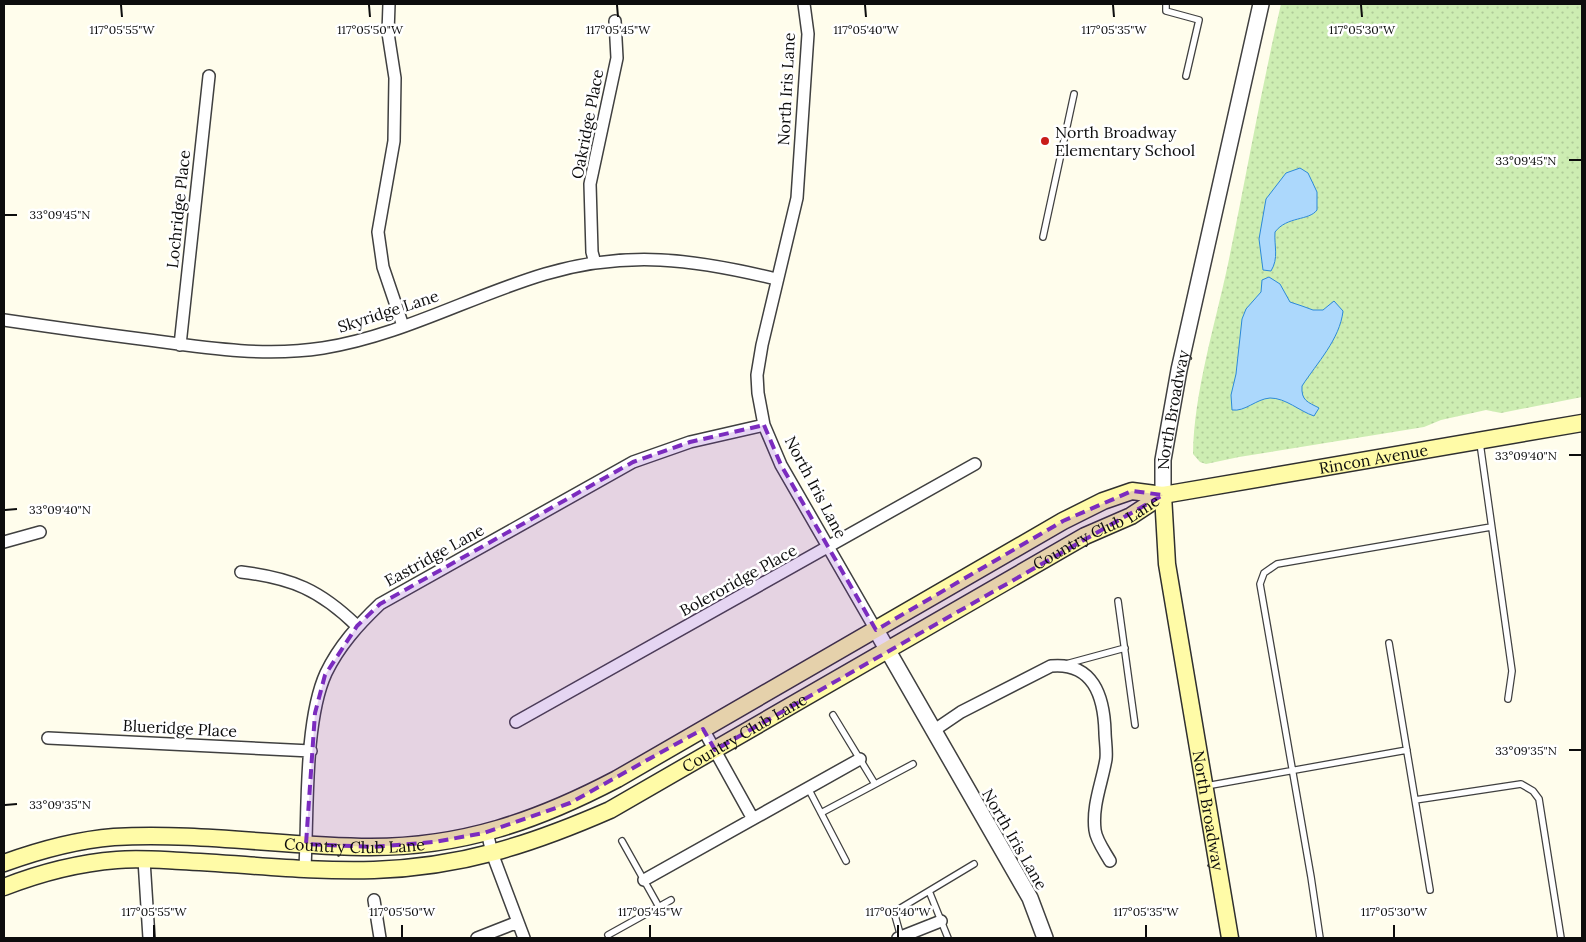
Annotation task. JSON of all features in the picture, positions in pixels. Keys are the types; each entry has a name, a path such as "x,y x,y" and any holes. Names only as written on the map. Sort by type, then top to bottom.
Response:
{"main road":[{"name":"Rincon Avenue","path":"1163,495 1582,423"},
{"name":"Country Club Lane","path":"4,863 39,850 113,837 373,847 434,842 487,832 532,819 570,803 703,729 1063,521 1103,501 1132,491 1163,495"},
{"name":"Country Club Lane","path":"4,887 30,877 74,866 117,860 372,870 412,867 457,861 492,853 552,835 610,810 1085,536 1131,516 1163,495"},
{"name":"North Broadway","path":"1163,495 1167,564 1206,786 1230,938"},
{"path":"144,860 146,837"}],"street":[{"path":"389,4 388,33 395,78 394,141 378,232 384,267 403,326"},
{"name":"North Iris Lane","path":"804,4 808,34 797,198 776,279 757,375 758,393 764,425 781,465 1030,898 1045,938"},
{"name":"North Broadway","path":"1163,495 1163,460 1179,370 1261,4"},
{"name":"Oakridge Place","path":"595,263 592,252 590,184 617,58 614,21"},
{"name":"Lochridge Place","path":"180,345 209,76"},
{"name":"Skyridge Lane","path":"4,320 237,352 296,351 324,348 369,337 545,274 595,263 658,258 725,266 776,279"},
{"name":"Eastridge Lane","path":"305,867 311,751 315,713 325,675 340,648 357,626 380,604 634,462 690,442 764,425"},
{"name":"Boleroridge Place","path":"516,722 976,464"},
{"path":"4,542 40,532"},
{"path":"241,572 274,576 307,587 336,606 357,626"},
{"path":"933,731 961,712 1051,666 1066,664 1084,672 1095,685 1104,712 1106,758 1094,810 1095,833 1110,861"},
{"path":"703,729 753,819"},
{"name":"Blueridge Place","path":"48,738 311,751"},
{"path":"644,880 860,759"},
{"path":"487,832 492,853 524,938"},
{"path":"144,860 149,938"},
{"path":"374,900 380,938"},
{"path":"899,938 941,921"},
{"path":"478,938 518,922"}],"lane":[{"path":"1166,4 1166,11 1199,20 1186,76"},
{"path":"1043,237 1074,94"},
{"path":"1479,441 1512,671 1508,699"},
{"path":"1320,938 1260,584 1264,573 1277,564 1491,527"},
{"path":"1118,601 1135,725"},
{"path":"1389,643 1430,890"},
{"path":"1066,664 1125,648"},
{"path":"833,715 874,784"},
{"path":"1206,786 1406,750"},
{"path":"821,813 913,764"},
{"path":"1415,800 1521,784 1533,790 1539,799 1561,938"},
{"path":"808,788 846,860"},
{"path":"622,841 659,907"},
{"path":"899,938 894,912 974,864"},
{"path":"929,891 948,938"},
{"path":"608,935 670,900"}],"highlighted area":[{"path":"764,425 781,465 876,630 1063,521 1132,491 1163,495 715,750 703,729 570,803 484,833 434,842 373,847 306,844 315,713 325,675 357,626 380,604 633,462 690,442"}],"green space":[{"path":"1281,4 1582,5 1582,397 1501,413 1486,410 1441,420 1424,427 1206,464 1200,462 1193,454 1194,431 1201,383 1228,264"}],"water":[{"path":"1300,168 1308,173 1317,192 1317,210 1309,216 1286,223 1275,232 1275,261 1271,271 1263,270 1259,239 1266,199 1286,173"},
{"path":"1269,277 1280,284 1290,302 1313,310 1323,310 1334,301 1343,311 1333,341 1302,386 1304,398 1319,408 1314,416 1287,402 1270,398 1241,409 1232,410 1231,395 1236,374 1242,319 1246,309 1261,292 1262,280"}],"place":[{"name":"North Broadway Elementary School","path":"1045,141"}]}
